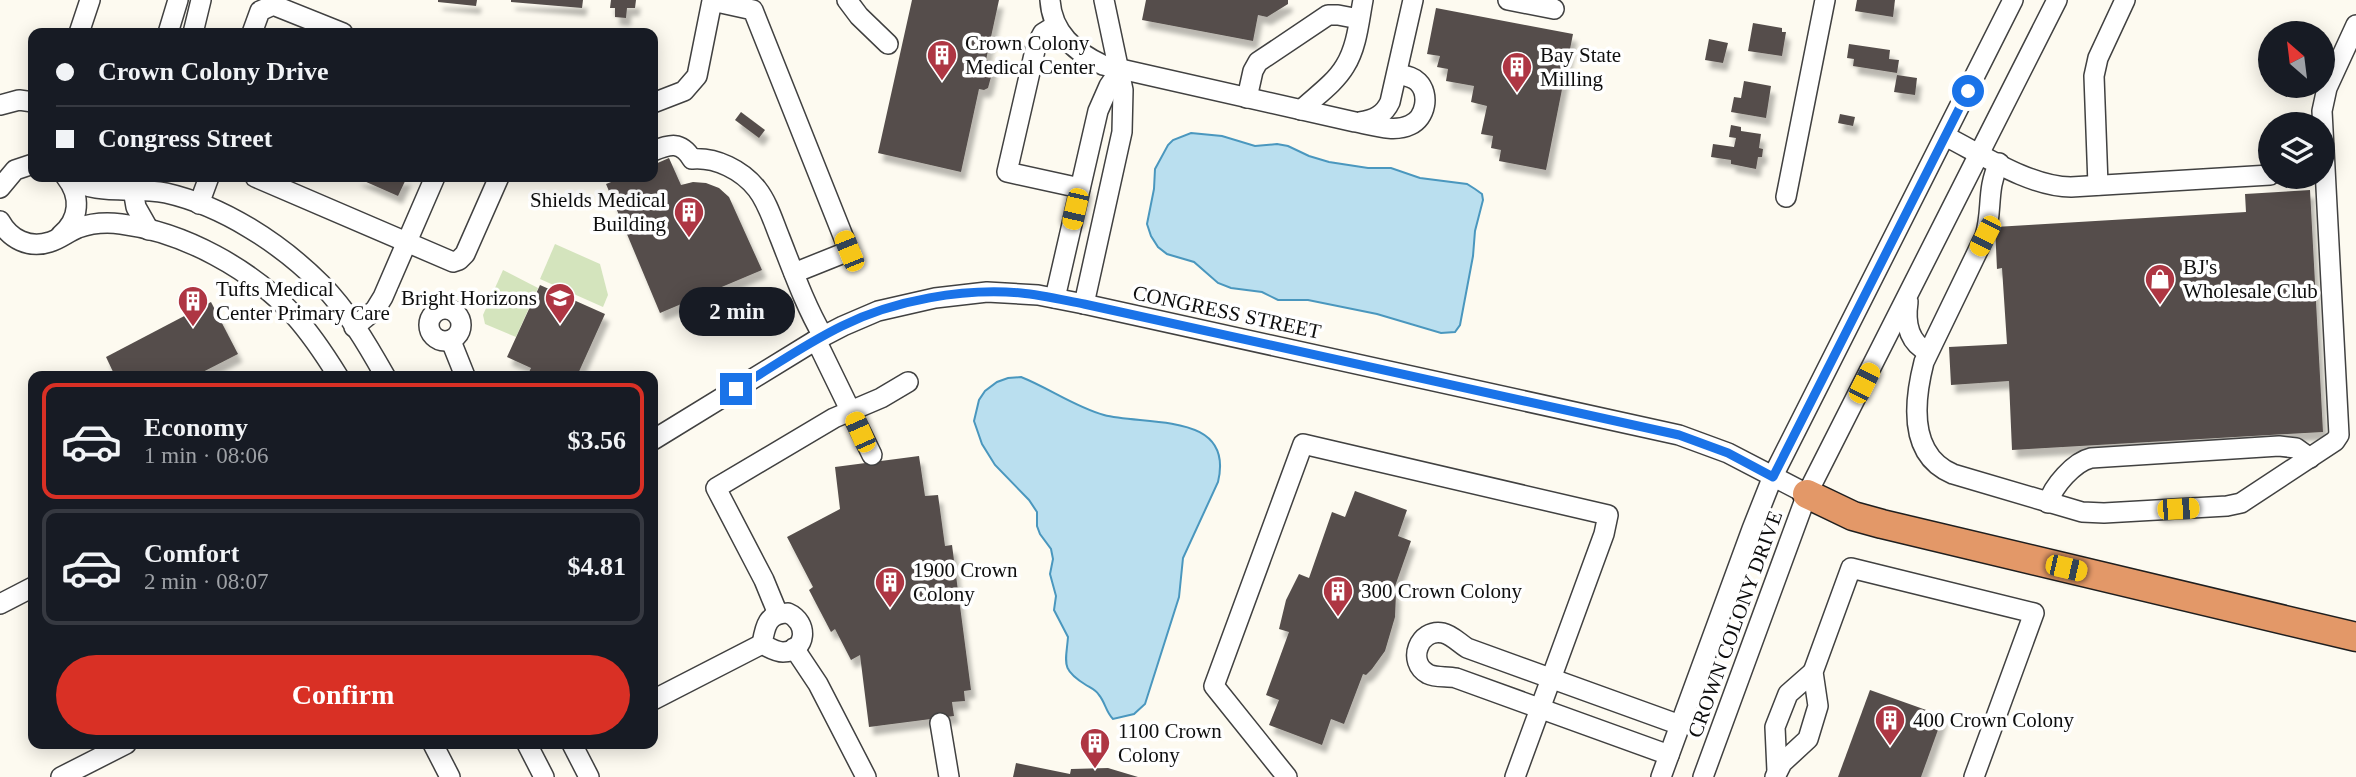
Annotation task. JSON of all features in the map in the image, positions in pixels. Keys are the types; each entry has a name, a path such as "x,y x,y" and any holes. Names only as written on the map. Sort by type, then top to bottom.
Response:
{"highway":[{"path":"1807,494 1845,513 1875,522 2356,637"}],"street":[{"path":"81,28 90,0"},
{"path":"170,28 178,0"},
{"path":"193,28 201,0"},
{"path":"847,0 859,16 888,44"},
{"path":"1050,0 1056,25 1063,37 1096,62 1120,70 1355,122 1398,128 1416,121 1424,107 1423,92 1418,82 1397,74"},
{"path":"1084,304 1122,132 1124,104 1120,70 1104,0"},
{"path":"1355,122 1371,120 1384,111 1392,96 1413,0"},
{"path":"1508,0 1554,9"},
{"path":"1786,197 1825,0"},
{"name":"CROWN COLONY DRIVE","path":"1661,777 1773,477 2013,0"},
{"name":"CROWN COLONY DRIVE","path":"1703,777 1807,494 2057,0"},
{"path":"2098,185 2094,75 2098,58 2125,0"},
{"path":"658,101 684,91 697,76 712,1 753,10 849,251 794,273"},
{"path":"254,28 260,11 273,5 330,28"},
{"path":"1247,98 1253,71 1261,60 1328,15 1361,9 1345,66 1301,110"},
{"path":"1056,25 1043,33 1036,46 1007,172 1080,188"},
{"path":"2323,112 2323,99 2356,25"},
{"path":"1055,298 1098,111 1120,70"},
{"path":"0,105 19,100 28,101"},
{"path":"1945,136 2041,183 2062,187 2258,176"},
{"path":"658,149 677,145 686,150 692,159 718,162 734,169 751,182 768,206 850,410 872,455"},
{"path":"1999,163 1990,190 1989,220 1985,236 1927,352 1919,382 1918,423 1921,443 1930,458 1953,474 2082,512 2234,505 2249,499 2337,439 2339,431 2325,189"},
{"path":"0,188 15,170 28,166"},
{"path":"58,238 72,223 77,206 74,189 69,182"},
{"path":"77,182 91,188 142,183 199,204 246,227 295,261 322,285 355,327 382,371"},
{"path":"199,204 207,182"},
{"path":"267,182 448,260 459,260 465,254 497,182"},
{"path":"355,327 381,302 433,182"},
{"path":"142,183 136,207 149,230"},
{"path":"0,221 9,234 28,243 38,244 76,229 105,223 149,230 205,251 256,283 281,303 303,325 335,371"},
{"path":"1910,291 1907,315 1910,333 1917,345 1927,352"},
{"name":"CONGRESS STREET","path":"658,437 820,338 878,311 943,297 1003,292 1084,304 1679,435 1728,453 1807,494"},
{"path":"451,341 463,371"},
{"path":"778,614 764,580 716,488 850,410 881,398 908,383"},
{"path":"1287,777 1214,686 1303,444 1608,516 1604,534 1515,777"},
{"path":"2048,503 2052,493 2069,474 2091,458 2279,446 2300,450 2310,458"},
{"path":"1776,774 1782,763 1808,739 1818,706 1813,673 1851,569 2034,614 1974,777"},
{"path":"0,604 28,590"},
{"path":"658,697 762,644 782,652 794,648 803,635 801,623 791,614 778,614 767,622 762,644"},
{"path":"1670,755 1456,678 1429,674 1420,667 1416,655 1418,647 1424,638 1435,633 1447,634 1467,648 1680,725"},
{"path":"1439,677 1453,671 1459,662 1459,648 1453,638"},
{"path":"794,648 818,684 866,777"},
{"path":"1776,774 1774,732 1785,699 1791,690 1813,673"},
{"path":"940,723 949,777"},
{"path":"61,777 116,749"},
{"path":"436,749 450,777"},
{"path":"530,749 544,777"},
{"path":"575,749 589,777"}],"green space":[{"path":"555,244 600,264 608,295 603,307 540,279"},
{"path":"503,270 538,288 516,337 485,324 483,315"}],"water":[{"path":"1191,133 1222,136 1255,146 1288,146 1329,162 1368,168 1391,168 1420,178 1467,184 1482,194 1460,325 1455,332 1441,333 1377,314 1308,300 1278,300 1262,292 1231,288 1218,283 1194,262 1167,254 1158,247 1147,224 1155,169 1173,140"},
{"path":"1021,377 1104,415 1163,422 1200,432 1213,443 1220,459 1218,482 1183,558 1179,597 1145,704 1134,714 1113,719 1098,693 1068,670 1068,637 1054,610 1056,596 1050,574 1053,559 1051,549 1040,534 1037,512 995,465 982,444 974,421 979,400 985,391 997,382"}],"building":[{"path":"438,0 477,0 476,6"},
{"path":"511,0 583,0 582,8"},
{"path":"611,0 636,0 635,8 627,8 626,18 615,17 615,8 610,8"},
{"name":"Crown Colony Medical Center","path":"912,0 999,0 986,60 991,61 993,66 991,77 988,88 979,89 961,172 878,153"},
{"path":"1146,0 1288,0 1288,4 1267,17 1258,15 1253,41 1142,20"},
{"path":"1857,0 1895,0 1893,17 1855,11"},
{"name":"Bay State Milling","path":"1436,8 1573,34 1546,170 1499,161 1501,150 1491,148 1493,136 1481,134 1487,106 1471,102 1474,86 1446,81 1448,69 1437,67 1440,56 1427,54"},
{"path":"1753,23 1782,28 1782,32 1786,32 1782,56 1748,51"},
{"path":"1709,39 1728,43 1723,63 1705,60"},
{"path":"1849,44 1890,50 1889,59 1899,60 1897,73 1853,66 1854,59 1847,58"},
{"path":"1897,75 1917,78 1915,95 1894,92"},
{"path":"1744,81 1771,86 1766,118 1731,112 1734,97 1741,98"},
{"path":"741,112 765,130 759,138 735,120"},
{"path":"1840,114 1855,117 1853,126 1838,123"},
{"path":"1731,125 1741,127 1741,131 1761,134 1759,148 1763,149 1762,157 1758,157 1756,169 1731,164 1731,160 1711,157 1713,144 1734,147 1736,138 1729,137"},
{"name":"Shields Medical Building","path":"669,158 681,185 706,183 719,188 729,197 762,270 660,313 606,184 658,182 658,163"},
{"path":"366,182 405,182 398,196"},
{"name":"BJ's Wholesale Club","path":"2310,190 2323,432 2012,450 2009,381 1951,385 1949,347 2007,344 2002,268 1997,269 1995,227 2246,212 2245,194"},
{"name":"Bright Horizons","path":"540,285 605,314 579,371 530,371 531,368 507,357"},
{"name":"Tufts Medical Center Primary Care","path":"211,302 238,354 205,371 113,371 106,357"},
{"name":"1900 Crown Colony","path":"919,456 925,496 938,495 945,546 952,545 971,690 964,691 965,701 952,702 954,716 869,727 860,655 851,660 835,629 831,632 809,590 813,587 787,537 840,509 835,467"},
{"name":"300 Crown Colony","path":"1355,491 1407,510 1398,536 1411,541 1393,592 1396,593 1395,617 1385,651 1372,669 1366,675 1363,674 1344,724 1331,719 1322,745 1269,725 1279,700 1266,695 1289,632 1279,629 1286,600 1299,574 1309,578 1332,512 1345,517"},
{"name":"400 Crown Colony","path":"1870,690 1943,716 1921,777 1838,777"},
{"name":"1100 Crown Colony","path":"1016,763 1070,774 1071,769 1108,768 1138,777 1013,777"}],"place":[{"name":"Crown Colony Medical Center","path":"942,82"},
{"name":"Bay State Milling","path":"1517,94"},
{"name":"Shields Medical Building","path":"689,239"},
{"name":"BJ's Wholesale Club","path":"2160,306"},
{"name":"Bright Horizons","path":"560,325"},
{"name":"Tufts Medical Center Primary Care","path":"193,328"},
{"name":"1900 Crown Colony","path":"890,609"},
{"name":"300 Crown Colony","path":"1338,618"},
{"name":"400 Crown Colony","path":"1890,747"},
{"name":"1100 Crown Colony","path":"1095,770"}],"route":[{"path":"736,389 817,340 878,311 951,296 987,292 1020,293 1084,304 1679,435 1728,453 1773,477 1968,91"}]}
